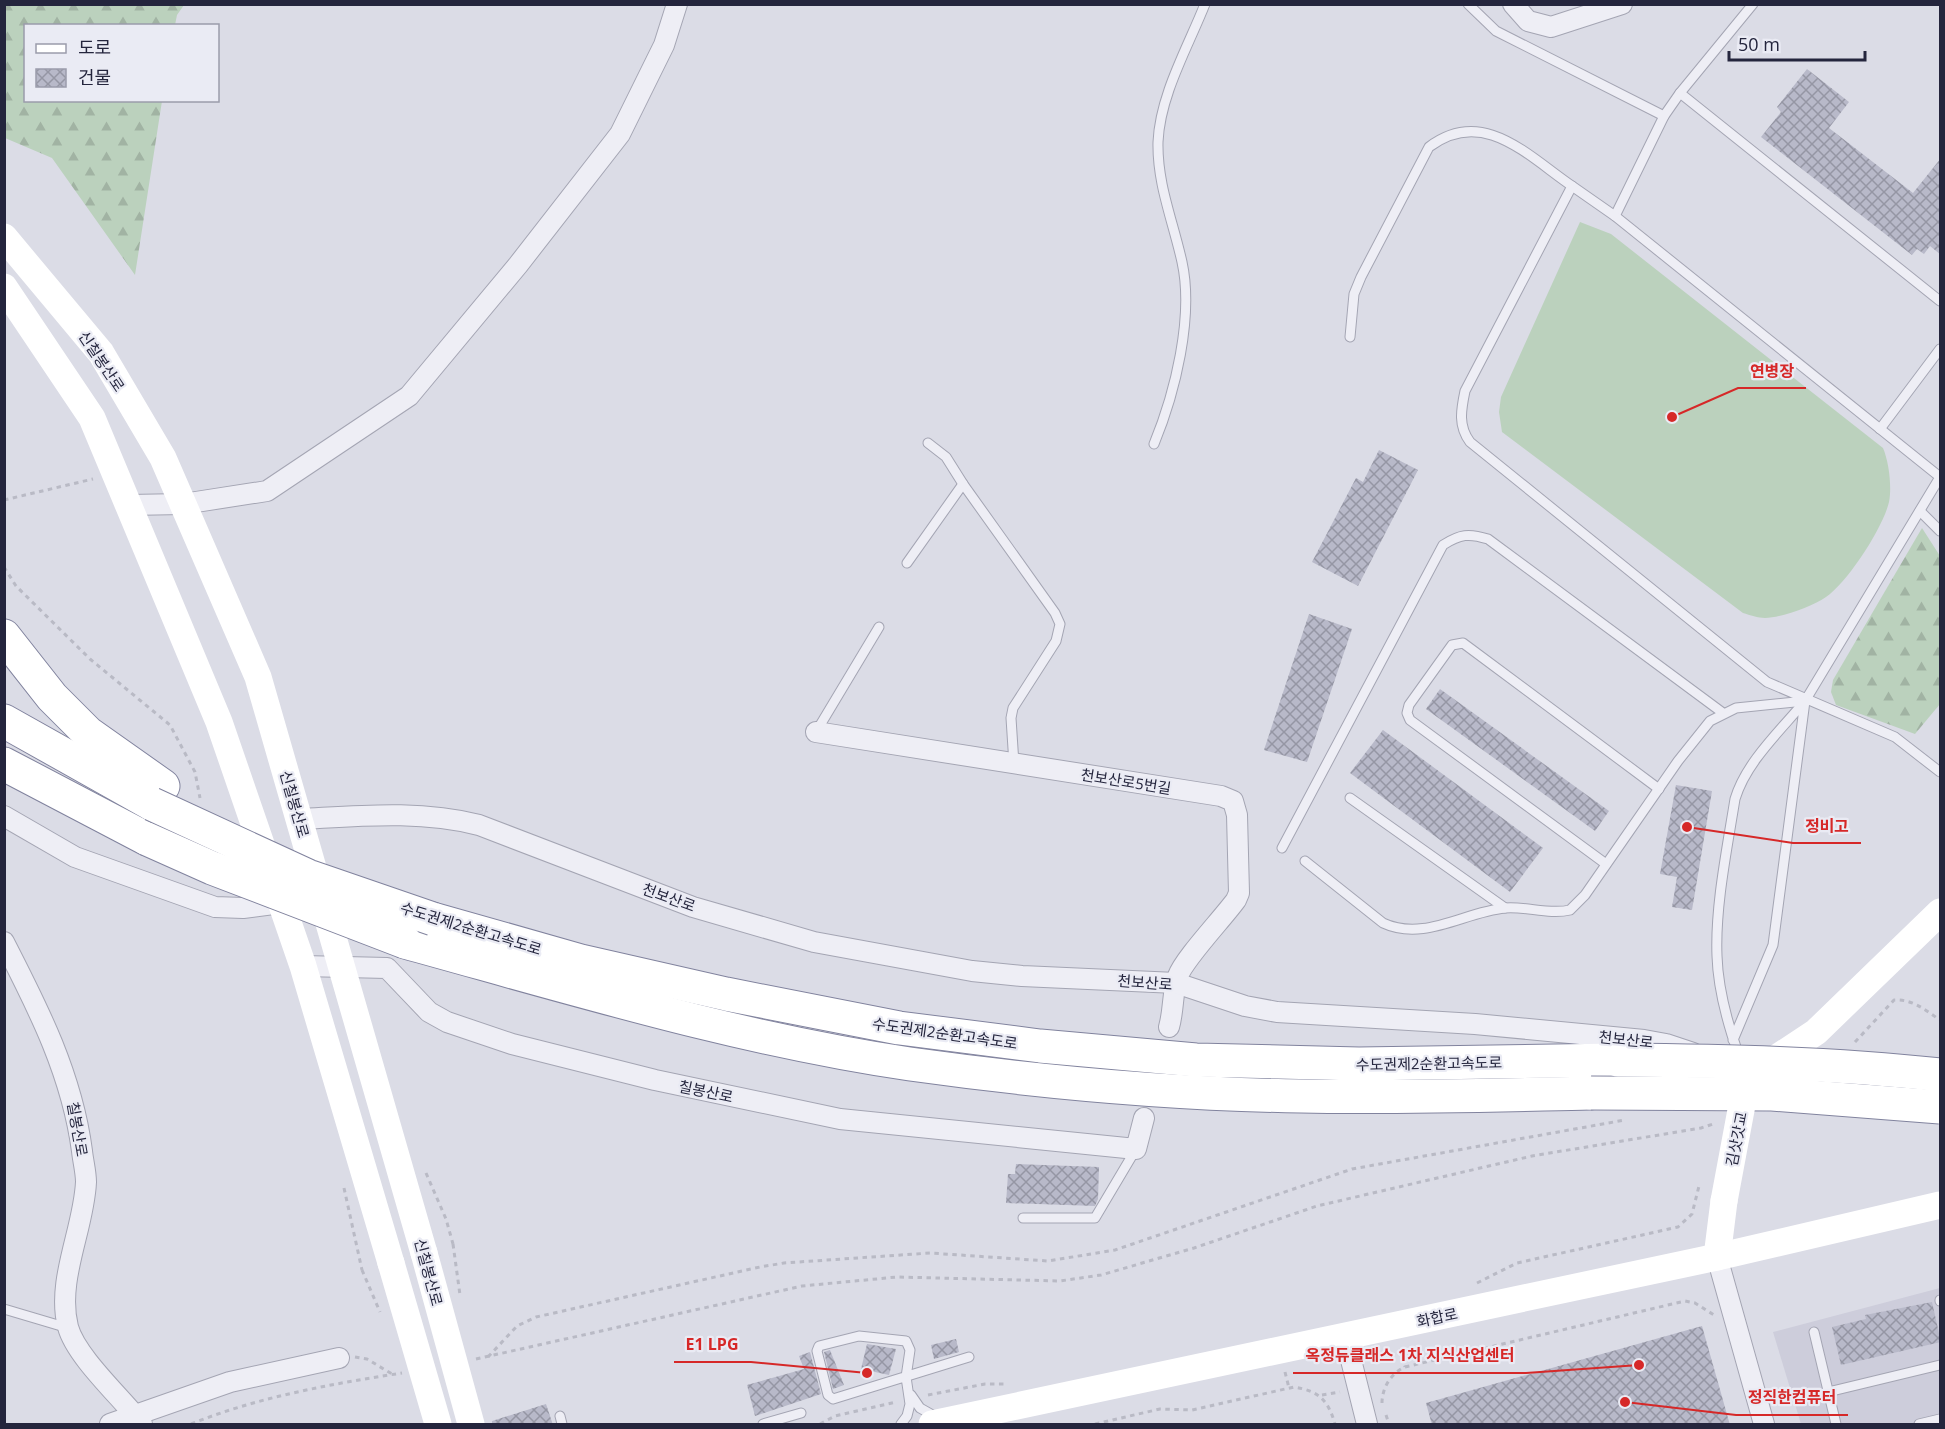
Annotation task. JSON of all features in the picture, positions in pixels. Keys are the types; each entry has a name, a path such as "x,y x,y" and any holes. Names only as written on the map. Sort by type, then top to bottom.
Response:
{"highway":[{"path":"4,636 52,697 88,733 158,795"},
{"path":"4,721 158,795"},
{"name":"수도권제2순환고속도로","path":"5,764 147,839 212,868 405,942 632,1005 769,1038 908,1064 1037,1079 1300,1096 1772,1094 1941,1107"},
{"name":"수도권제2순환고속도로","path":"158,795 288,846 424,909 498,926 581,961 726,994 899,1028 1040,1046 1196,1060 1359,1064 1618,1060 1740,1061 1889,1069 1941,1075"}],"street":[{"path":"129,505 183,504 267,491 409,396 518,265 620,134 664,45 677,4"},
{"path":"1513,4 1528,21 1551,27 1622,4"},
{"name":"신칠봉산로","path":"4,237 101,353 163,458 258,676 343,966 471,1425"},
{"path":"4,287 92,418 219,722 303,966 438,1425"},
{"name":"천보산로5번길","path":"816,732 1221,796 1233,801 1237,815 1239,892 1236,900 1182,968 1176,983"},
{"name":"천보산로","path":"300,819 388,814 456,819 479,825 693,907 814,942 972,971 1022,976 1176,983 1245,1006 1276,1012 1475,1024 1666,1044 1747,1078"},
{"path":"4,816 75,858 214,907 243,908 282,903"},
{"path":"1747,1078 1816,1032 1941,912"},
{"name":"칠봉산로","path":"4,942 33,997 65,1073 77,1111 86,1182 67,1288 68,1328 75,1344 139,1421"},
{"name":"칠봉산로","path":"303,966 387,968 429,1012 482,1035 655,1080 840,1119 1136,1149"},
{"path":"1169,1027 1174,1011 1176,983"},
{"name":"김삿갓교","path":"1717,1257 1724,1201 1747,1078"},
{"path":"1136,1149 1144,1118"},
{"name":"화합로","path":"942,1422 1717,1257 1941,1205"},
{"path":"1717,1257 1764,1425"},
{"path":"1345,1336 1367,1425"},
{"path":"110,1425 139,1421 230,1382 339,1358"}],"lane":[{"path":"1154,444 1168,411 1185,322 1183,264 1160,178 1160,119 1205,4"},
{"path":"1468,4 1496,31 1664,116"},
{"path":"1615,216 1664,116 1753,4"},
{"path":"1680,93 1941,301"},
{"path":"1350,337 1354,294 1429,147 1445,135 1462,131 1482,131 1500,137 1615,216 1940,477 1805,701 1764,750 1738,787 1716,939 1719,978 1733,1040 1747,1078"},
{"path":"1572,186 1465,391 1462,407 1464,433 1479,449 1767,682 1805,701 1895,737 1941,772"},
{"path":"1880,429 1941,349"},
{"path":"928,443 946,457 1060,624 1056,641 1014,708 1011,718 1014,764"},
{"path":"907,563 963,484"},
{"path":"1920,512 1941,531"},
{"path":"1282,848 1443,545 1457,536 1471,534 1488,539 1724,713"},
{"path":"816,732 879,627"},
{"path":"1606,864 1410,720 1407,713 1409,705 1452,645 1463,643 1659,789"},
{"path":"1305,861 1383,923 1393,928 1404,930 1444,925 1505,908 1570,910 1585,895 1710,721 1736,708 1805,701"},
{"path":"1733,1040 1773,945 1805,701"},
{"path":"1350,798 1505,908"},
{"path":"1023,1218 1095,1218 1136,1149"},
{"path":"4,1309 68,1328"},
{"path":"1814,1332 1836,1425"},
{"path":"901,1425 909,1411 906,1377 909,1344 900,1339 859,1336 821,1344 817,1349 831,1398 906,1377 969,1357"},
{"path":"1828,1392 1941,1365"},
{"path":"909,1393 915,1404 942,1422"},
{"path":"763,1425 801,1413"},
{"path":"1919,1425 1941,1419"}],"path":[{"path":"4,500 116,475"},
{"path":"4,567 16,586 90,659 170,725 195,772 201,803"},
{"path":"1852,1045 1894,1000 1904,999 1916,1003 1941,1020"},
{"path":"465,1361 802,1286 897,1277 1060,1281 1101,1275 1194,1248 1317,1206 1532,1156 1701,1128 1723,1120"},
{"path":"1469,1285 1480,1282 1517,1263 1678,1227 1692,1214 1699,1186"},
{"path":"362,1270 382,1316"},
{"path":"1389,1425 1382,1402 1383,1393 1395,1372 1405,1367 1685,1301 1704,1307 1718,1320"},
{"path":"339,1358 368,1359 393,1374"},
{"path":"398,1372 401,1382"},
{"path":"191,1425 217,1414 330,1384 409,1372"},
{"path":"932,1394 985,1384 1012,1384"},
{"path":"1095,1425 1160,1409 1192,1410 1294,1387 1310,1389 1322,1395 1329,1405 1335,1425"},
{"path":"820,1425 835,1416 894,1402"}],"shaded area":[{"path":"1940,1288 1940,1424 1801,1424 1773,1332"}],"green space":[{"path":"5,4 184,5 177,15 175,24 24,24 24,102 162,102 135,275 52,158 5,138"},
{"path":"1580,222 1611,234 1883,448 1890,482 1890,496 1885,513 1880,526 1854,568 1826,597 1805,608 1779,616 1762,618 1743,613 1502,432 1499,412 1501,397"},
{"path":"1922,528 1940,556 1940,704 1915,734 1836,705 1831,692 1833,680"}],"building":[{"path":"1807,69 1849,102 1829,128 1913,193 1941,158 1941,255 1930,246 1924,254 1917,249 1912,255 1761,137 1781,112 1777,107"},
{"path":"1379,450 1418,470 1358,586 1312,562 1356,478 1363,482"},
{"path":"1309,614 1352,629 1307,762 1264,750"},
{"path":"1440,689 1609,811 1595,831 1426,709"},
{"path":"1383,730 1543,848 1510,892 1350,773"},
{"path":"1676,785 1712,791 1692,910 1672,907 1677,877 1660,874"},
{"path":"1016,1164 1099,1167 1098,1199 1095,1206 1006,1203 1008,1174 1015,1174"},
{"path":"1932,1302 1941,1342 1841,1365 1832,1327 1866,1319 1865,1315"},
{"path":"1702,1326 1730,1425 1432,1425 1426,1403"},
{"path":"956,1339 959,1352 934,1359 931,1345"},
{"path":"867,1344 896,1349 889,1375 861,1369"},
{"path":"830,1350 844,1385 833,1389 824,1352"},
{"path":"810,1352 821,1394 755,1416 747,1385 804,1369 799,1356"},
{"path":"546,1404 553,1425 492,1425 492,1421"}],"place":[{"name":"연병장","path":"1672,417"},
{"name":"정비고","path":"1687,827"},
{"name":"옥정듀클래스 1차 지식산업센터","path":"1639,1365"},
{"name":"E1 LPG","path":"867,1373"},
{"name":"정직한컴퓨터","path":"1625,1402"}]}
